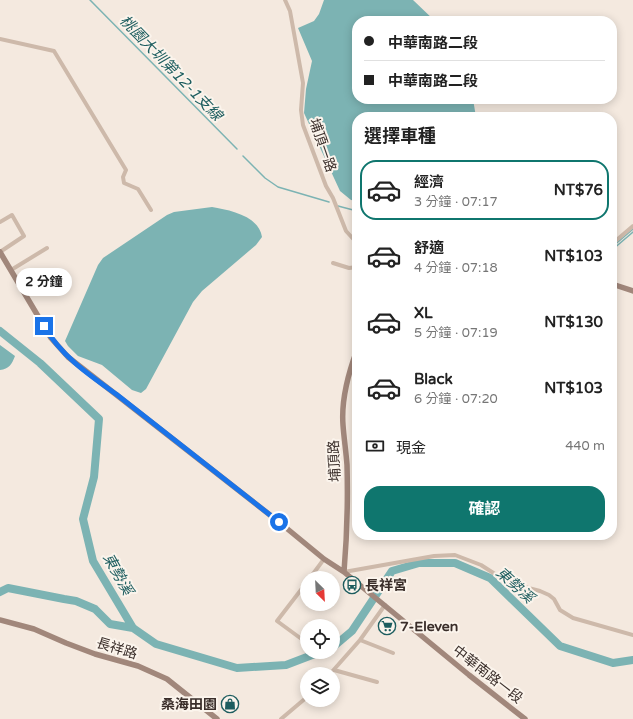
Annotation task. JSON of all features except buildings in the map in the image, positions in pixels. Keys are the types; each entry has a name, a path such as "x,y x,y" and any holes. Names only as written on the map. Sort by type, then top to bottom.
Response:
{"main road":[{"name":"中華南路一段","path":"0,252 51,338 68,357 324,559 344,572 441,653 525,719"},
{"path":"617,286 633,291"},
{"name":"埔頂路","path":"344,572 348,510 346,444 343,425 344,395 352,366"},
{"name":"長祥路","path":"0,620 34,629 94,654 138,666 167,680 217,719"}],"street":[{"name":"埔頂一路","path":"285,0 290,11 303,83 301,110 303,125 326,186 346,231 352,238"},
{"path":"0,39 54,51 126,170 123,178 124,183 138,189 151,210"},
{"path":"0,222 12,215 24,236 0,252"},
{"path":"617,240 633,226"},
{"path":"11,270 47,248"},
{"path":"333,263 352,268"},
{"path":"344,572 434,556 455,555 481,565 509,583 540,591 554,599 560,610 573,618 633,635"},
{"path":"315,571 324,559"},
{"path":"300,591 277,621 300,638"},
{"path":"337,667 360,640 383,604"},
{"path":"360,640 393,653"},
{"path":"340,672 377,682"},
{"path":"281,719 300,703"}],"water":[{"path":"324,0 413,0 430,16 352,16 352,104 474,104 475,112 352,112 352,200 340,191 304,113 306,89 312,61 298,28 314,21 319,14"},
{"path":"212,207 235,212 250,219 260,230 262,237 256,245 202,291 193,302 146,389 141,393 132,390 102,365 78,356 65,341 98,265 103,258 167,215 174,212"},
{"path":"0,345 15,356 10,366 6,369 0,370"}],"waterway":[{"name":"桃園大圳第12-1支線","path":"90,0 237,149"},
{"name":"桃園大圳第12-1支線","path":"243,156 265,178 278,187 329,202"},
{"name":"桃園大圳第12-1支線","path":"338,206 352,210"},
{"path":"617,243 633,229"},
{"path":"617,246 633,232"},
{"name":"東勢溪","path":"0,331 40,363 99,419 94,477 83,519 93,561 133,628 156,644 237,668 286,665 302,659"},
{"name":"東勢溪","path":"340,641 352,631 392,571 419,563 455,563 490,578 560,646 613,663 633,660"},
{"path":"0,592 8,588 76,601 95,609 110,624 133,628"}],"place":[{"name":"長祥宮","path":"352,585"},
{"name":"7-Eleven","path":"387,626"},
{"name":"桑海田園","path":"230,704"}],"route":[{"path":"44,326 54,342 68,357 279,522"}]}
